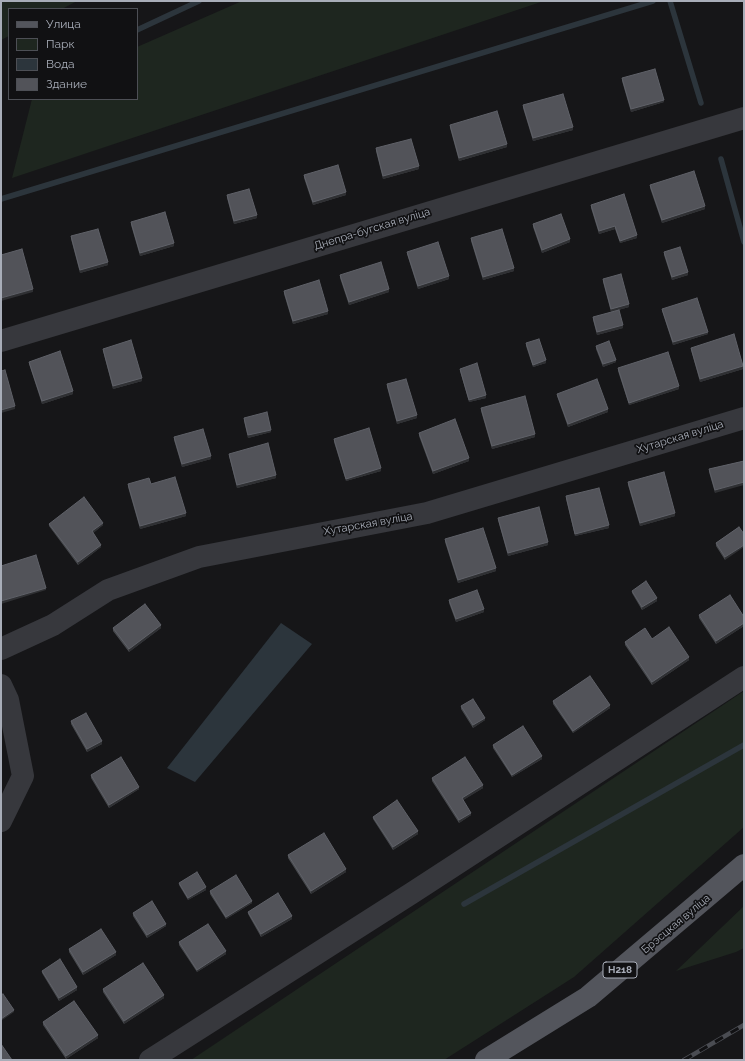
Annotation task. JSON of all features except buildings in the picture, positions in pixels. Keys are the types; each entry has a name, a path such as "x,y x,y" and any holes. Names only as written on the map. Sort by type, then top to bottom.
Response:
{"main road":[{"name":"Брэсцкая вуліца","path":"486,1060 588,997 744,865"}],"street":[{"name":"Днепра-бугская вуліца","path":"1,341 744,118"},
{"name":"Хутарская вуліца","path":"1,649 53,625 108,590 199,557 427,513 744,418"},
{"path":"150,1060 412,893 744,677"},
{"path":"1,685 8,700 23,776 1,821"}],"green space":[{"path":"1,1 77,1 64,8 8,8 8,36 1,40"},
{"path":"242,1 544,1 12,178 32,100 138,100 138,47"},
{"path":"744,691 744,827 574,977 444,1060 191,1060"},
{"path":"744,906 744,948 736,952 676,971"}],"water":[{"path":"281,623 312,644 195,782 167,768"}],"waterway":[{"path":"138,30 199,1"},
{"path":"1,199 653,1"},
{"path":"670,1 701,103"},
{"path":"721,159 744,242"},
{"path":"464,904 744,745"}],"railway":[{"path":"684,1060 744,1025"}]}
